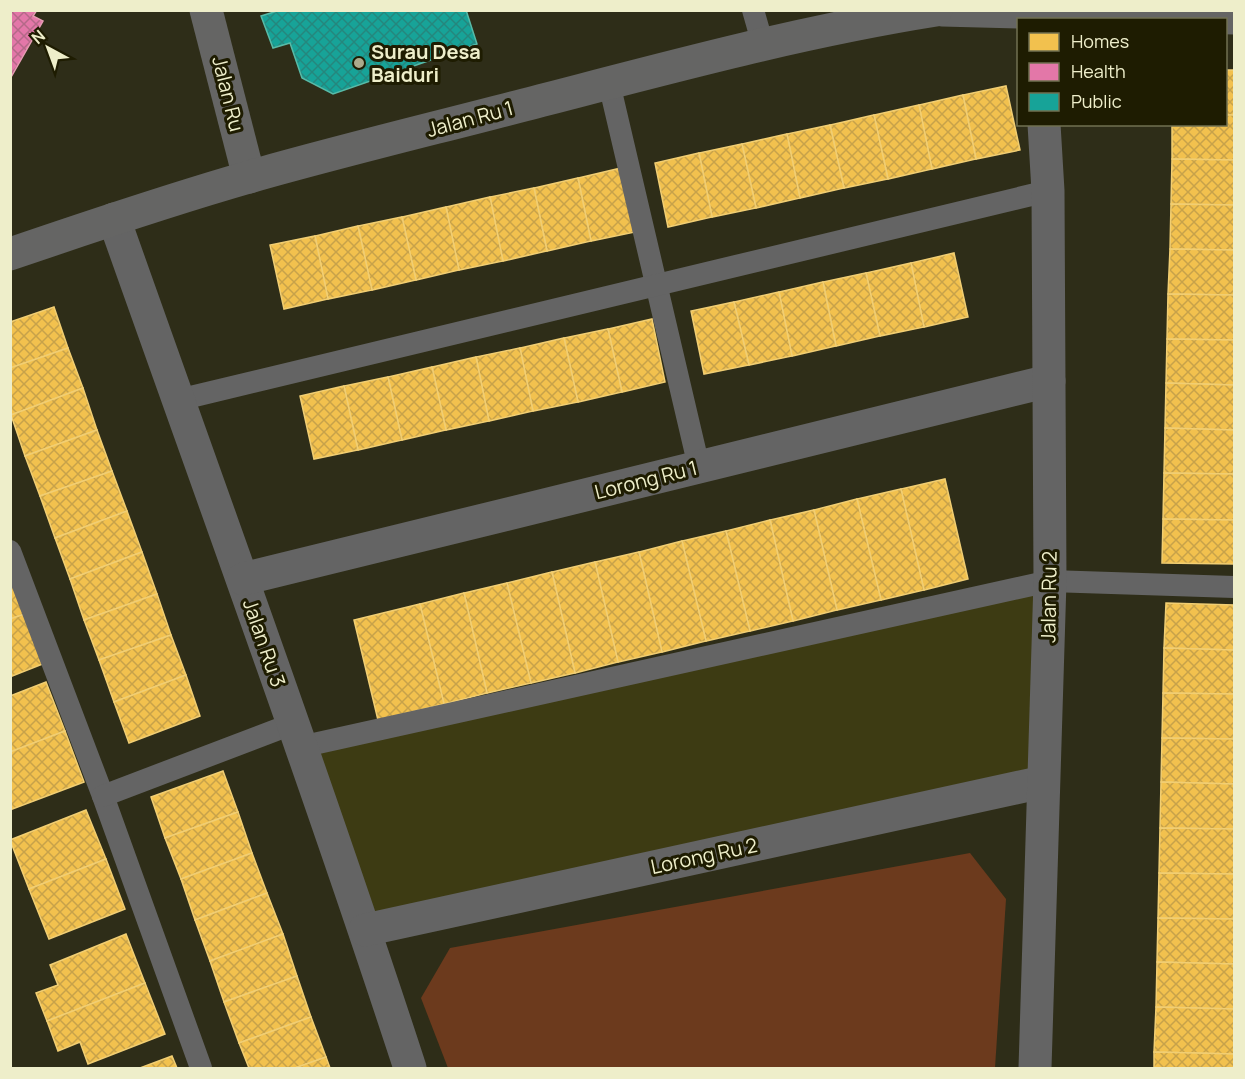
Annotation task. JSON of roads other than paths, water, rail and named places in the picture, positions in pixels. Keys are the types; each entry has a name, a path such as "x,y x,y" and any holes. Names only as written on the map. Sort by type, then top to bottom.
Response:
{"street":[{"name":"Jalan Ru","path":"206,10 249,177"},
{"name":"Jalan Ru 1","path":"10,254 249,177 873,15 936,10"},
{"path":"942,10 1037,16 1234,18"},
{"name":"Jalan Ru 2","path":"1035,1068 1050,580 1048,191 1044,126"},
{"name":"Jalan Ru 3","path":"114,219 243,579 365,930 410,1068"},
{"name":"Lorong Ru 1","path":"243,579 1049,381"},
{"name":"Lorong Ru 2","path":"365,930 1043,782"}],"lane":[{"path":"753,10 763,45"},
{"path":"609,83 699,467"},
{"path":"178,400 1048,191"},
{"path":"10,551 103,796 201,1068"},
{"path":"103,796 296,736 1050,580 1234,587"}],"place":[{"name":"Surau Desa Baiduri","path":"359,63"}]}
